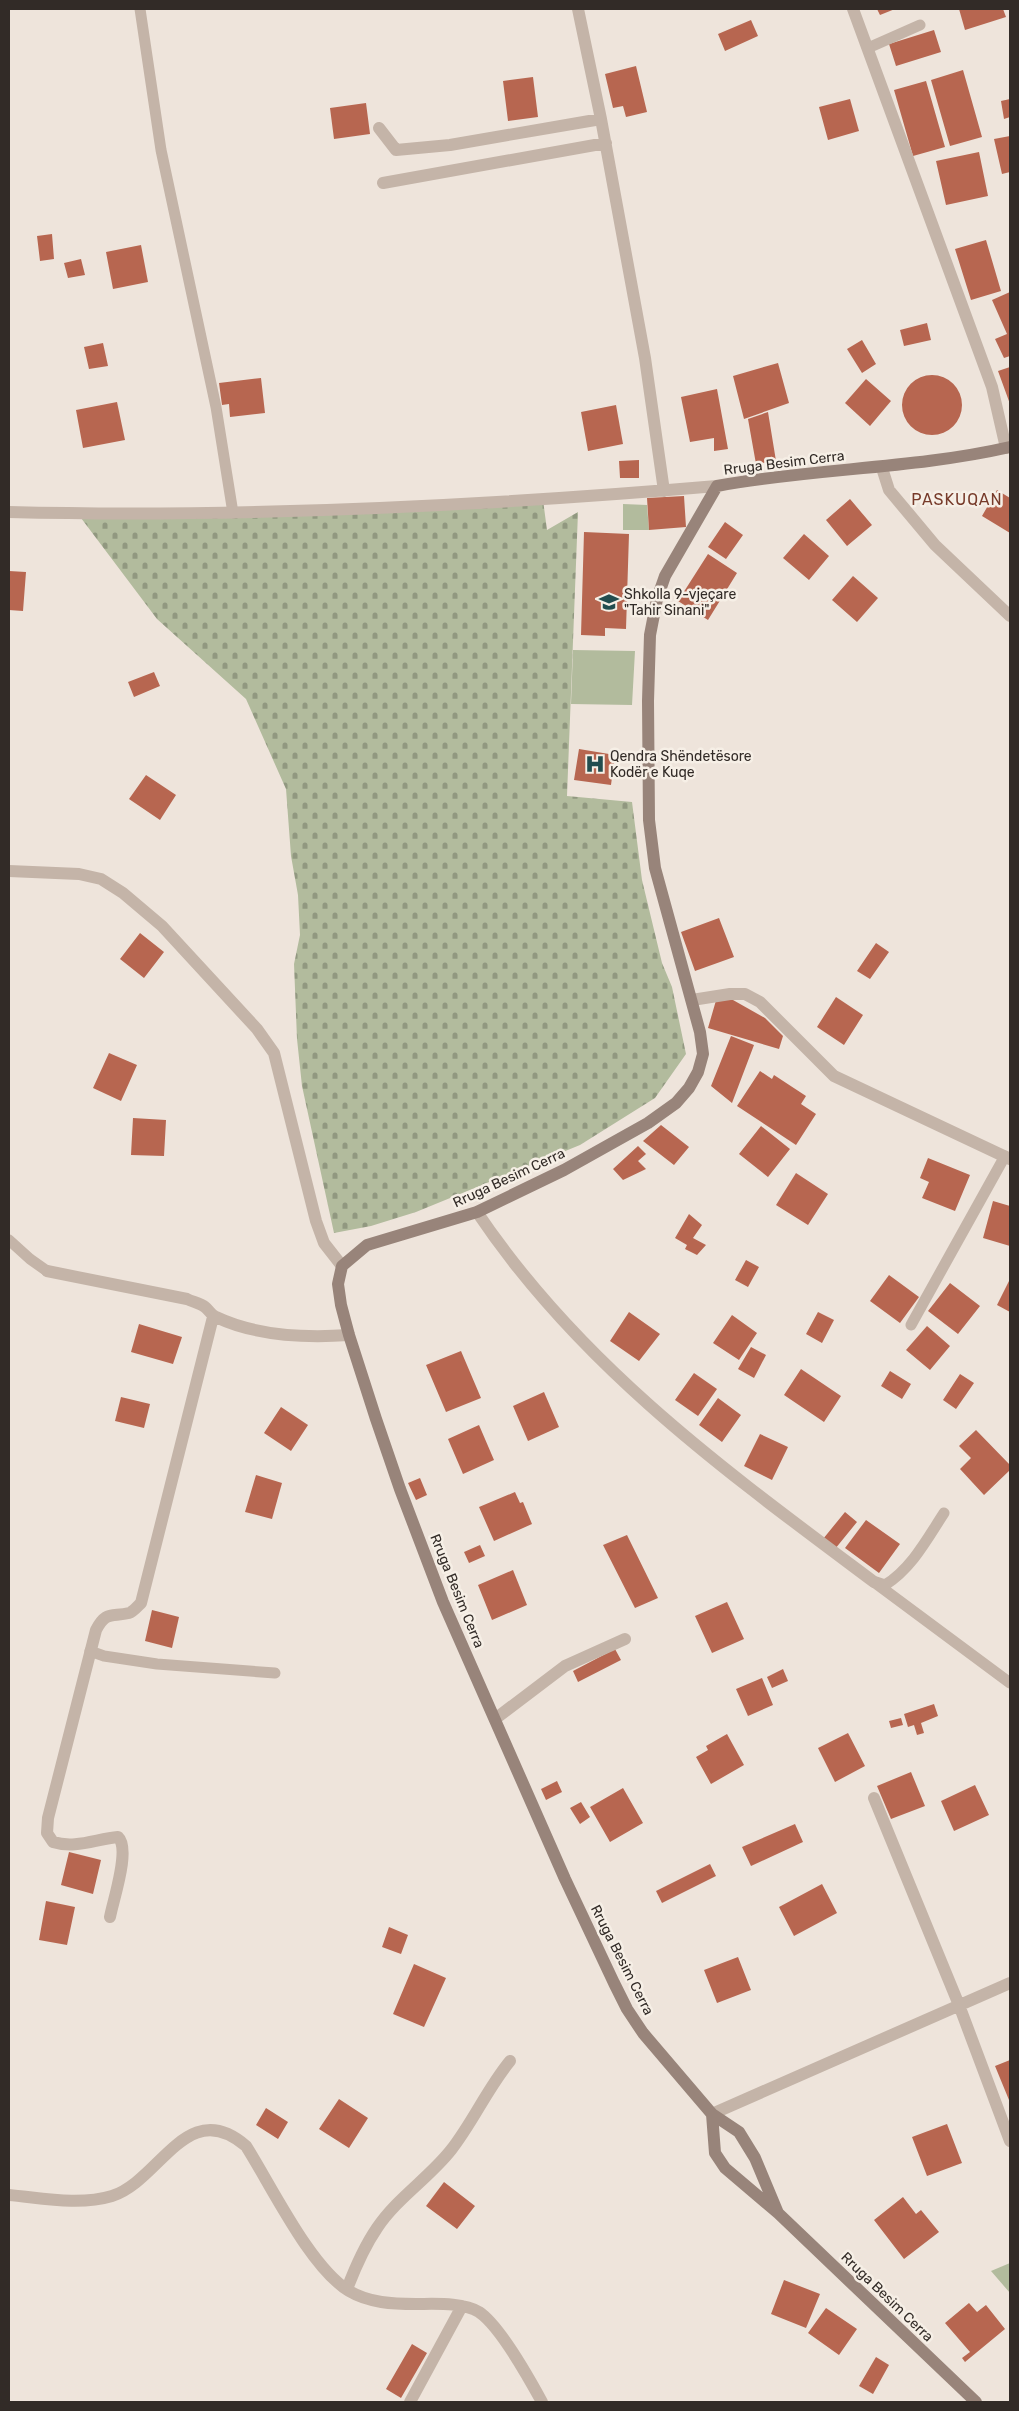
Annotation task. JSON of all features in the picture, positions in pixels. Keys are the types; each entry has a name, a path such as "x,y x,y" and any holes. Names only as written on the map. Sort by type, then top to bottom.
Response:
{"street":[{"path":"578,9 606,143 645,358 664,491"},
{"path":"853,9 992,387 1008,447"},
{"path":"379,128 396,150 450,145 601,119"},
{"path":"383,183 606,143"},
{"name":"Rruga Besim Cerra","path":"778,2213 755,2158 739,2132 712,2114 643,2033 627,2009 565,1879 443,1602 407,1507 349,1335 338,1284 342,1266 367,1245 477,1212 605,1148 648,1123 676,1103 689,1088 698,1072 703,1054 700,1032 655,868 649,820 648,700 650,635 657,599 666,576 717,486 745,481 882,468 1008,447"},
{"path":"882,468 889,490 935,545 1010,616"},
{"path":"9,512 233,513 543,500 717,486"},
{"path":"9,871 79,874 101,879 124,893 162,926 257,1029 274,1053 316,1221 324,1242 342,1266"},
{"path":"692,1000 711,995 745,994 760,1002 834,1076 1008,1157"},
{"path":"477,1212 504,1251 561,1318 639,1397 697,1447 874,1582"},
{"path":"47,1271 187,1299 206,1307 213,1317 276,1333 323,1336 349,1335"},
{"path":"110,1917 121,1869 124,1848 122,1841 118,1837 84,1844 62,1845 53,1842 47,1833 48,1818 90,1651 101,1621 110,1614 130,1613 141,1603 213,1317"},
{"path":"494,1719 565,1666 625,1639"},
{"path":"874,1798 959,2005 1010,2142"},
{"path":"712,2114 1010,1983"},
{"path":"347,2289 365,2248 378,2226 450,2151 476,2115 498,2076 510,2061"},
{"name":"Rruga Besim Cerra","path":"712,2114 715,2153 725,2168 778,2213 976,2402"},
{"path":"9,2195 70,2200 92,2200 113,2196 134,2185 175,2144 189,2136 205,2131 221,2131 234,2136 246,2146 316,2259 347,2289 361,2297 388,2303 462,2306 479,2312 491,2324 542,2402"},
{"path":"410,2402 462,2306"}],"lane":[{"path":"140,9 161,150 216,407 233,513"},
{"path":"868,48 920,24"},
{"path":"911,1325 1008,1157"},
{"path":"9,1240 47,1271"},
{"path":"874,1582 885,1585 898,1576 925,1544 944,1513"},
{"path":"874,1582 1010,1683"},
{"path":"90,1651 104,1656 157,1664 275,1673"}],"green space":[{"path":"543,500 547,530 578,512 567,796 632,802 642,880 662,963 672,987 686,1054 655,1098 580,1145 416,1212 371,1226 334,1233 302,1086 297,1039 294,964 300,935 298,895 291,856 286,789 246,699 157,619 78,514"},
{"path":"623,504 647,505 649,530 623,530"},
{"path":"573,650 635,651 632,705 571,704"},
{"path":"1010,2263 1010,2293 991,2271"}],"building":[{"path":"877,9 895,9 880,15"},
{"path":"959,9 1003,9 1006,17 965,30"},
{"path":"751,20 758,36 725,51 718,34"},
{"path":"934,30 941,52 896,66 889,44"},
{"path":"636,66 647,112 626,117 623,106 613,108 605,74"},
{"path":"963,70 982,137 950,146 931,80"},
{"path":"533,77 538,117 508,121 503,81"},
{"path":"926,81 945,147 913,156 894,90"},
{"path":"850,99 859,131 828,140 819,107"},
{"path":"1010,99 1010,117 1004,119 1001,101"},
{"path":"366,103 370,134 334,139 330,108"},
{"path":"1010,136 1010,172 1002,174 994,139"},
{"path":"979,152 988,196 946,205 936,161"},
{"path":"52,234 54,259 40,261 37,236"},
{"path":"986,240 1001,291 971,300 955,249"},
{"path":"141,245 148,282 113,289 106,252"},
{"path":"81,259 85,275 68,278 64,263"},
{"path":"1010,292 1010,356 1004,358 995,339 1007,334 992,300"},
{"path":"927,323 931,340 904,346 900,330"},
{"path":"862,340 876,364 862,373 847,349"},
{"path":"103,343 108,366 89,369 84,347"},
{"path":"778,363 789,403 744,419 733,376"},
{"path":"1010,367 1010,404 998,371"},
{"path":"932,375 949,380 957,388 962,405 957,422 949,430 932,435 915,430 907,422 902,405 907,388 915,380"},
{"path":"261,378 265,413 230,417 229,404 222,405 219,383"},
{"path":"866,379 891,401 870,426 845,403"},
{"path":"717,389 728,449 714,451 714,438 690,442 681,397"},
{"path":"117,402 125,440 83,448 76,410"},
{"path":"616,405 623,444 588,451 581,412"},
{"path":"768,412 776,461 756,464 748,419"},
{"path":"639,460 639,478 620,478 619,461"},
{"path":"997,490 1010,498 1010,533 982,516"},
{"path":"684,496 686,527 649,530 647,498"},
{"path":"850,499 872,525 847,546 826,520"},
{"path":"725,522 743,535 726,559 708,547"},
{"path":"584,532 629,534 626,629 605,628 605,636 581,635"},
{"path":"804,534 829,556 809,580 783,558"},
{"path":"708,554 737,573 708,620 678,601"},
{"path":"9,571 26,572 23,611 9,610"},
{"path":"853,576 878,598 857,622 832,600"},
{"path":"154,672 160,686 134,697 128,682"},
{"name":"Qendra Shëndetësore Kodër e Kuqe","path":"579,749 615,755 611,785 574,780"},
{"path":"146,775 176,795 160,820 129,799"},
{"path":"719,918 734,957 695,971 681,932"},
{"path":"140,933 164,952 144,978 120,959"},
{"path":"876,943 889,952 870,979 857,971"},
{"path":"717,997 733,1000 765,1018 783,1036 779,1049 708,1028"},
{"path":"836,997 863,1015 844,1045 817,1027"},
{"path":"731,1036 754,1045 732,1103 711,1086"},
{"path":"109,1053 137,1065 121,1101 93,1088"},
{"path":"760,1071 772,1079 774,1075 806,1096 801,1104 816,1114 796,1145 737,1106"},
{"path":"133,1118 166,1120 164,1156 131,1155"},
{"path":"661,1125 689,1147 674,1165 643,1141"},
{"path":"761,1126 790,1149 768,1177 739,1154"},
{"path":"638,1146 646,1154 638,1161 646,1169 623,1180 613,1169"},
{"path":"928,1158 970,1175 955,1211 922,1198 929,1182 920,1178"},
{"path":"796,1173 828,1194 808,1225 776,1205"},
{"path":"993,1201 1010,1206 1010,1246 983,1238"},
{"path":"689,1214 702,1225 693,1238 706,1245 697,1255 685,1249 687,1245 675,1238"},
{"path":"746,1260 759,1267 748,1287 735,1280"},
{"path":"889,1275 919,1297 900,1323 870,1301"},
{"path":"1010,1279 1010,1312 997,1305"},
{"path":"950,1283 980,1306 958,1334 928,1311"},
{"path":"629,1312 660,1334 639,1361 610,1341"},
{"path":"818,1312 834,1320 822,1343 806,1334"},
{"path":"732,1315 757,1333 739,1360 713,1343"},
{"path":"139,1324 182,1337 173,1364 131,1352"},
{"path":"927,1326 950,1346 930,1370 906,1350"},
{"path":"751,1347 766,1355 754,1378 738,1369"},
{"path":"461,1351 481,1398 446,1412 426,1365"},
{"path":"801,1369 841,1396 824,1422 784,1395"},
{"path":"890,1371 911,1384 902,1399 881,1386"},
{"path":"694,1373 717,1389 698,1416 675,1400"},
{"path":"960,1374 974,1383 956,1409 943,1400"},
{"path":"544,1392 559,1427 528,1441 513,1406"},
{"path":"121,1397 150,1404 144,1428 115,1421"},
{"path":"718,1398 741,1415 722,1442 699,1425"},
{"path":"281,1407 308,1425 291,1451 264,1433"},
{"path":"479,1425 494,1460 463,1474 448,1439"},
{"path":"976,1430 1010,1465 1010,1470 984,1495 960,1469 971,1458 959,1446"},
{"path":"760,1434 788,1447 772,1480 744,1466"},
{"path":"256,1475 282,1483 272,1519 245,1512"},
{"path":"420,1478 427,1495 416,1500 408,1483"},
{"path":"515,1492 520,1503 523,1502 532,1524 494,1541 479,1507"},
{"path":"845,1512 857,1522 835,1549 823,1539"},
{"path":"866,1520 900,1544 879,1573 845,1548"},
{"path":"627,1535 658,1598 635,1608 603,1545"},
{"path":"480,1545 485,1556 469,1563 464,1552"},
{"path":"513,1570 527,1605 492,1620 478,1585"},
{"path":"727,1602 744,1639 712,1653 695,1616"},
{"path":"152,1610 179,1617 172,1648 145,1641"},
{"path":"615,1649 621,1660 578,1682 573,1671"},
{"path":"783,1669 788,1681 772,1688 767,1677"},
{"path":"762,1678 773,1705 748,1716 736,1689"},
{"path":"934,1704 938,1716 921,1723 924,1733 917,1735 914,1725 908,1727 904,1714"},
{"path":"901,1718 903,1725 891,1728 889,1721"},
{"path":"848,1733 865,1766 835,1782 818,1748"},
{"path":"727,1734 744,1765 711,1784 696,1757 708,1750 706,1746"},
{"path":"911,1772 925,1806 891,1819 877,1786"},
{"path":"557,1781 562,1792 546,1800 541,1789"},
{"path":"975,1785 989,1815 954,1831 941,1801"},
{"path":"623,1788 643,1823 610,1842 590,1807"},
{"path":"581,1802 590,1817 580,1824 570,1808"},
{"path":"795,1824 803,1842 751,1866 742,1847"},
{"path":"69,1852 101,1860 93,1894 61,1885"},
{"path":"710,1864 716,1876 662,1903 656,1891"},
{"path":"822,1884 837,1913 794,1936 779,1907"},
{"path":"46,1901 75,1907 67,1945 39,1940"},
{"path":"389,1927 408,1935 401,1954 382,1947"},
{"path":"738,1957 751,1990 717,2003 704,1970"},
{"path":"414,1964 446,1978 424,2027 393,2014"},
{"path":"1010,2060 1010,2099 1009,2100 995,2066"},
{"path":"339,2099 368,2118 349,2148 319,2129"},
{"path":"266,2108 288,2122 278,2139 256,2125"},
{"path":"947,2124 962,2163 927,2176 912,2137"},
{"path":"444,2182 475,2206 457,2229 426,2206"},
{"path":"903,2197 916,2214 921,2210 939,2232 904,2259 874,2220"},
{"path":"784,2280 820,2294 806,2328 771,2314"},
{"path":"969,2303 977,2312 986,2305 1005,2329 965,2362 962,2358 970,2352 945,2323"},
{"path":"826,2308 857,2329 839,2355 808,2333"},
{"path":"412,2344 427,2353 401,2398 386,2389"},
{"path":"876,2357 889,2365 873,2394 859,2386"}],"place":[{"name":"Shkolla 9-vjeçare \"Tahir Sinani\"","path":"609,602"},
{"name":"Qendra Shëndetësore Kodër e Kuqe","path":"595,764"}],"district":[{"name":"PASKUQAN","path":"957,499"}]}
